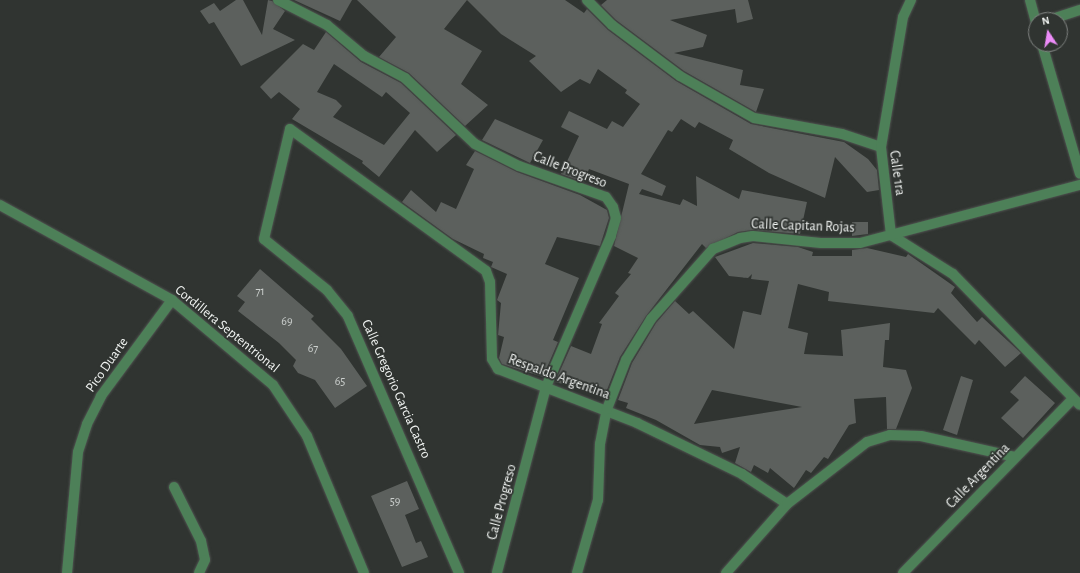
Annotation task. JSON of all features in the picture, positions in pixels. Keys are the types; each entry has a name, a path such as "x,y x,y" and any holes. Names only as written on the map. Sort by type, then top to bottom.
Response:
{"street":[{"name":"Calle Progreso","path":"278,0 327,25 364,56 405,78 475,144 519,166 606,197 616,218 610,236 546,387 497,573"},
{"name":"Calle 1ra","path":"587,0 612,25 680,76 754,118 842,134 881,147 891,235"},
{"path":"881,147 903,17 911,0"},
{"path":"1030,0 1033,12"},
{"path":"1068,14 1080,10"},
{"path":"1044,52 1080,174"},
{"name":"Respaldo Argentina","path":"290,129 486,271 490,282 493,365 546,387 607,409 742,474 787,504"},
{"name":"Calle Gregorio Garcia Castro","path":"290,129 264,238 327,290 348,316 459,573"},
{"name":"Calle Capitan Rojas","path":"577,573 598,500 600,444 607,409 626,360 650,319 713,249 740,238 753,236 821,243 860,243 1080,185"},
{"name":"Cordillera Septentrional","path":"0,205 172,300 273,385 307,436 364,573"},
{"path":"891,235 953,274 1077,402"},
{"name":"Pico Duarte","path":"67,573 78,452 87,424 101,396 172,300"},
{"name":"Calle Argentina","path":"903,573 1015,457 1077,402"},
{"path":"726,573 787,504 867,442 890,435 921,436 1015,457"},
{"path":"174,487 201,541 204,560 199,573"}],"building":[{"path":"236,0 243,0 262,35 268,0 272,1 285,11 273,29 295,40 241,66 214,22 209,24 200,11 214,3 220,11"},
{"path":"294,0 352,0 340,21"},
{"path":"357,0 467,0 444,29 482,51 461,84 488,105 465,126 409,73 379,57 396,37"},
{"path":"467,0 565,0 584,13 587,9 608,30 676,81 751,124 844,142 868,159 877,170 879,190 867,192 835,157 825,198 769,173 729,149 733,140 699,122 695,128 681,119 672,132 668,130 641,174 666,186 662,196 642,189 639,194 680,205 683,199 697,206 696,176 739,199 742,190 807,202 800,234 752,230 738,232 706,248 702,244 646,316 620,357 605,395 555,382 571,346 591,354 602,324 599,323 619,296 615,293 631,274 628,273 638,258 614,246 629,184 589,169 584,182 561,174 579,136 561,127 569,111 607,129 612,121 623,127 640,104 625,93 627,90 598,69 590,84 580,79 561,92 529,61 536,56 501,34"},
{"path":"607,0 748,0 753,19 737,23 735,9 670,20 707,35 703,47 674,53 743,70 740,85 764,89 756,112 684,71 616,20 601,5"},
{"path":"326,32 361,62 401,83 456,135 437,152 415,130 379,177 362,163 363,161 292,119 300,109 279,92 271,99 260,87 303,44 314,50","holes":["334,64 382,97 386,92 410,113 384,145 333,117 342,106 336,100 317,92"]},
{"path":"495,119 543,140 530,163 482,140"},
{"path":"475,151 517,172 580,195 607,210 609,218 600,246 557,237 545,264 579,278 553,340 558,342 543,377 502,364 499,358 504,337 498,335 501,303 497,300 507,274 491,267 493,262 483,258 484,254 453,239 402,202 411,190 436,212 441,202 456,209 474,169 466,165"},
{"path":"852,222 868,222 868,234 852,236"},
{"path":"753,243 798,247 813,252 812,256 852,256 852,250 867,248 906,257 908,254 955,287 951,293 977,322 982,317 1021,353 1005,367 979,340 975,345 938,308 934,313 828,301 829,292 798,284 788,328 808,333 804,354 843,356 841,330 890,323 889,340 885,340 883,367 906,370 912,388 896,429 887,429 886,397 854,399 856,423 849,425 828,459 824,457 811,473 806,470 794,488 770,468 768,473 754,465 751,472 735,463 740,447 722,453 720,447 700,445 656,420 626,408 628,403 618,400 632,363 656,323 675,301 689,314 693,311 734,349 743,311 761,315 769,281 751,279 752,274 748,278 729,276 715,257","holes":["712,390 802,407 694,424"]},
{"path":"260,269 314,316 311,319 341,349 367,386 335,408 315,380 298,373 293,366 296,360 279,343 238,311 245,302 237,296"},
{"path":"961,376 973,380 957,435 943,430"},
{"path":"1025,376 1055,403 1023,438 1001,418 1019,400 1010,392"},
{"path":"407,481 419,509 405,515 416,543 421,541 428,557 402,567 371,496"}]}
